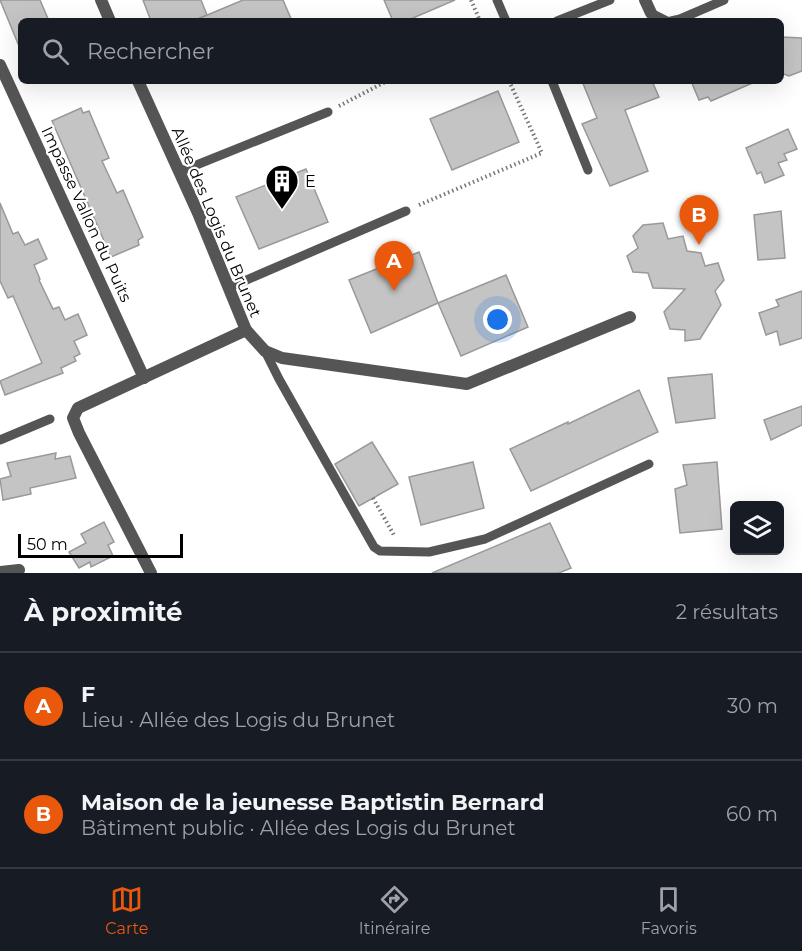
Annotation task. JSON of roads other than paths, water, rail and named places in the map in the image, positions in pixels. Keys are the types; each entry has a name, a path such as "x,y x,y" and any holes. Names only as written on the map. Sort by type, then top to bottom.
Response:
{"street":[{"path":"101,0 109,18"},
{"path":"645,0 651,13"},
{"name":"Impasse Vallon du Puits","path":"0,65 144,378"},
{"name":"Allée des Logis du Brunet","path":"139,84 198,213 246,330 265,351"},
{"path":"265,351 282,358 467,384 630,317"},
{"path":"151,573 79,433 74,418 78,408 246,330"},
{"path":"0,572 20,570"}],"lane":[{"path":"497,0 505,18"},
{"path":"565,18 610,0"},
{"path":"682,18 724,0"},
{"path":"651,13 661,18"},
{"path":"553,84 588,170"},
{"path":"179,172 328,112"},
{"path":"228,288 406,211"},
{"path":"265,351 374,547 380,551 429,552 485,539 649,464"},
{"path":"0,440 50,419"}],"place":[{"name":"E","path":"282,210"},
{"name":"Maison de la jeunesse Baptistin Bernard","path":"699,245"},
{"name":"F","path":"394,291"}]}
